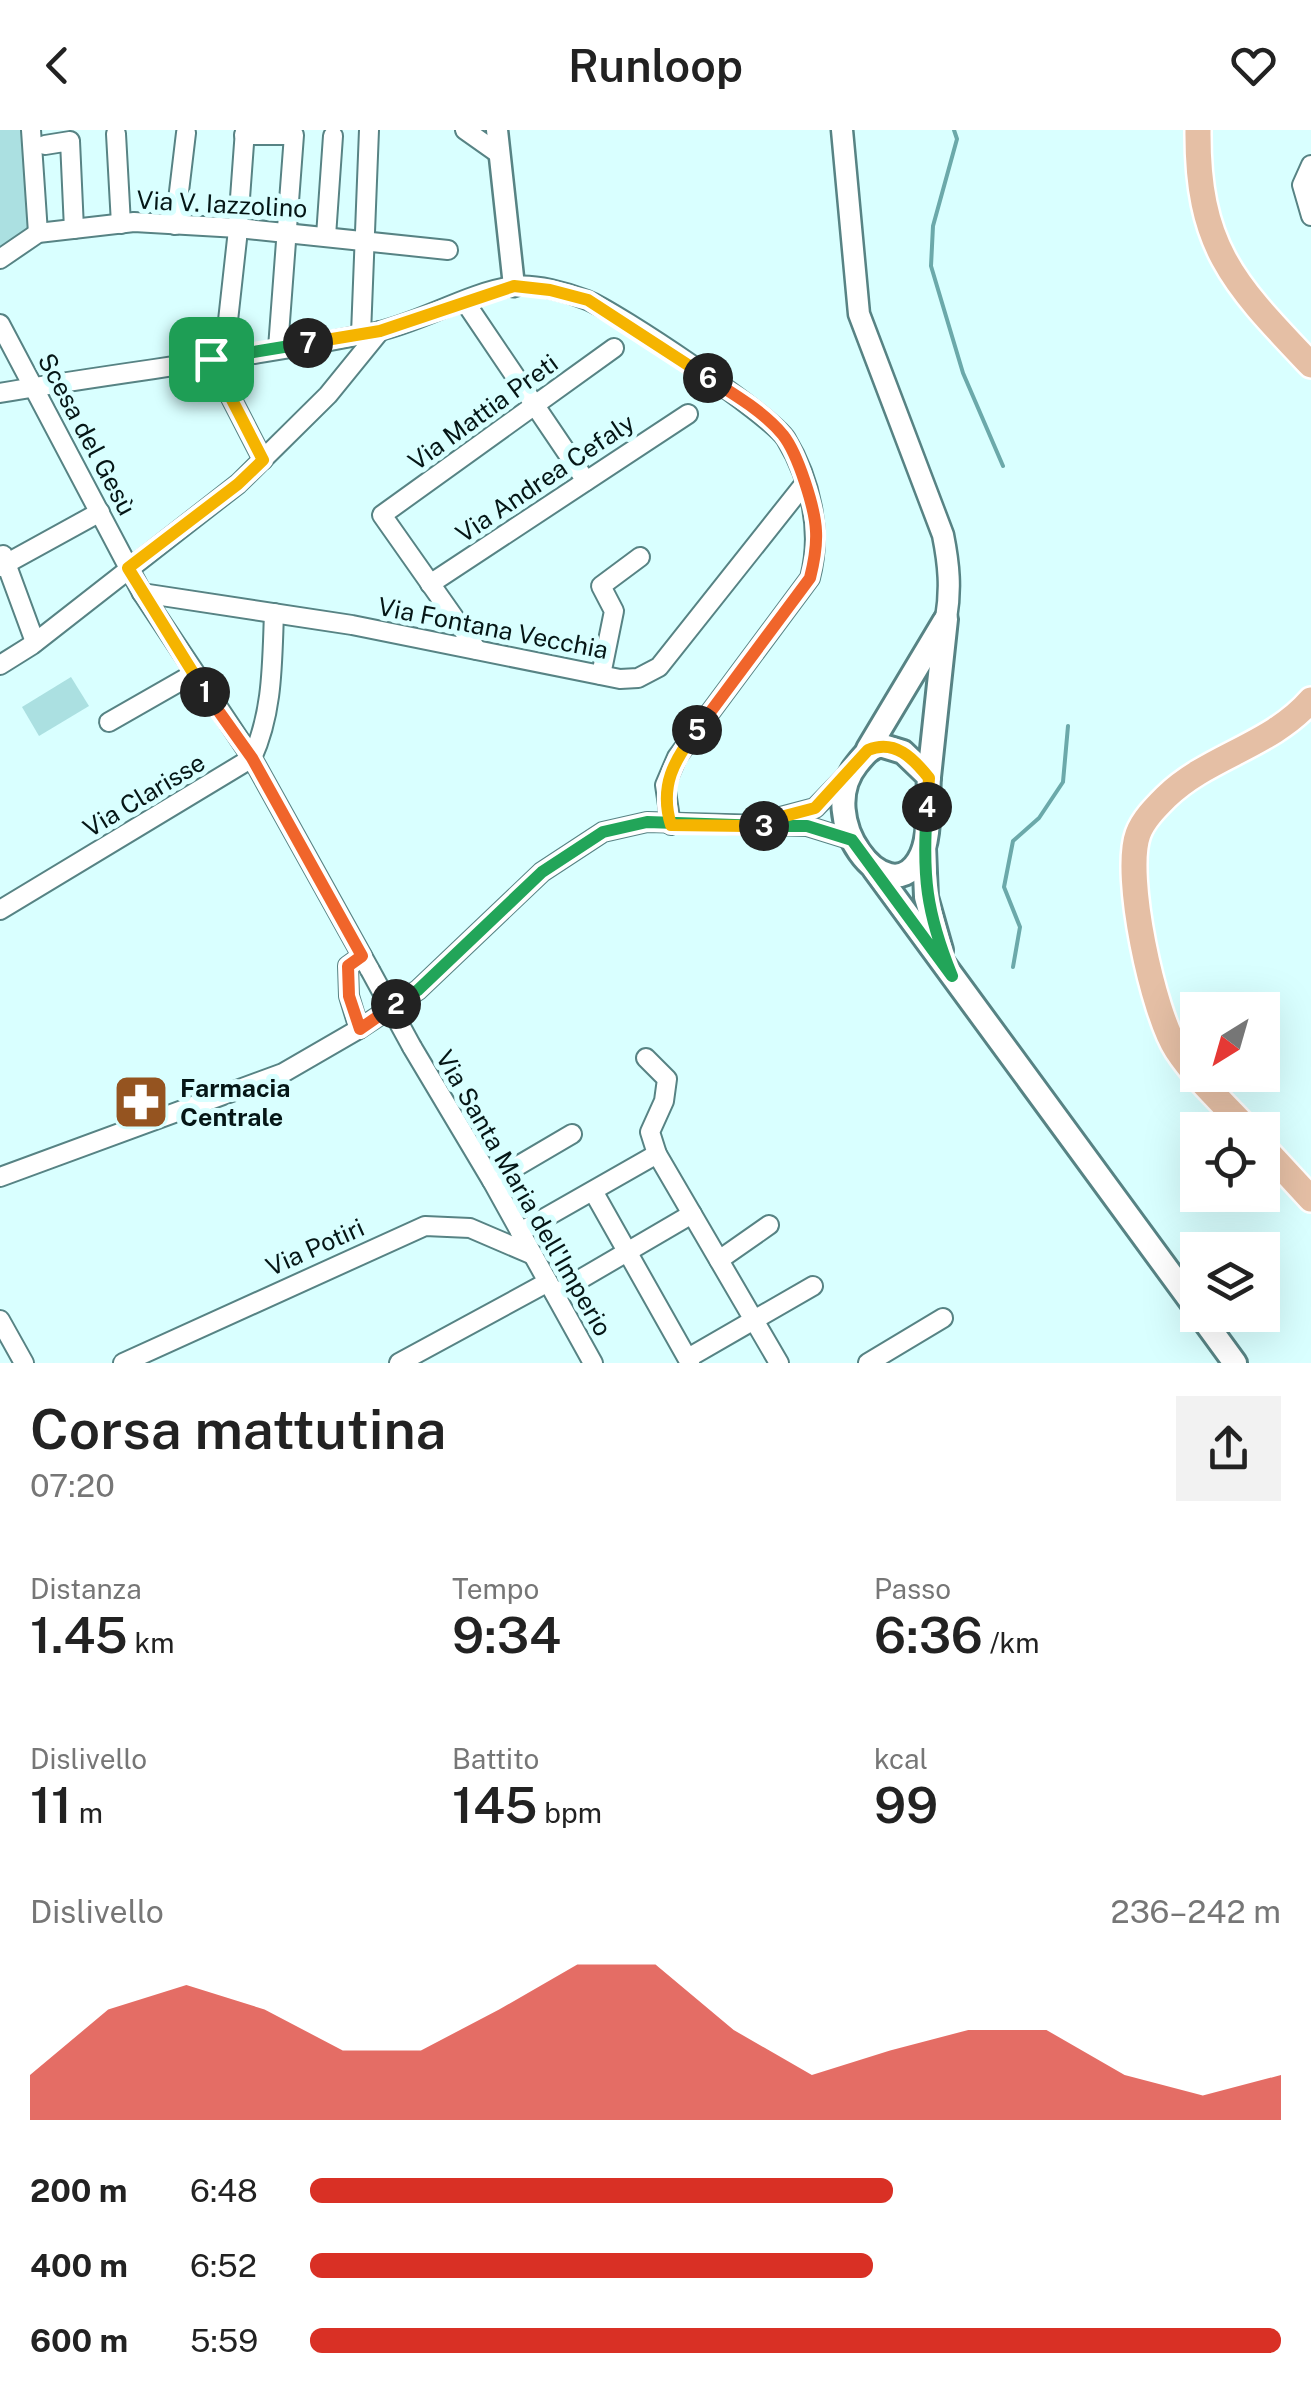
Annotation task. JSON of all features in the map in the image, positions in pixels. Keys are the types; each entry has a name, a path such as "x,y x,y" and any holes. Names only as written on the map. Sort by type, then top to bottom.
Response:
{"main road":[{"path":"1198,130 1198,168 1204,204 1223,259 1251,302 1311,364"},
{"path":"946,620 868,750 848,776 842,807 852,840 1180,1287"},
{"path":"946,620 924,847 932,928 952,976"},
{"path":"1232,1112 1176,1049 1152,984 1134,868 1138,835 1146,820 1188,779 1288,724 1311,700"},
{"path":"868,750 880,745 894,747 918,764 929,778"},
{"path":"874,868 900,876 919,860 924,847"},
{"path":"1280,1165 1311,1198"},
{"path":"1213,1332 1235,1363"}],"street":[{"path":"31,130 38,233"},
{"path":"0,664 36,642 238,484 328,396 370,333 365,240 369,130"},
{"path":"465,130 499,154"},
{"path":"496,130 514,286"},
{"path":"842,130 859,314 943,535 950,571 946,620"},
{"path":"263,460 217,358 238,228 244,132 294,135 278,348"},
{"path":"174,225 186,133"},
{"path":"116,134 121,224"},
{"path":"326,236 332,136"},
{"path":"46,145 70,141 74,229"},
{"path":"1311,165 1302,185 1311,216"},
{"name":"Via V. Iazzolino","path":"0,259 38,233 121,224 238,228 448,250"},
{"path":"0,394 370,333 514,286 588,300 766,419 785,438 805,484 816,527 816,554 810,578 677,757 666,785 671,825"},
{"path":"464,302 586,481"},
{"name":"Scesa del Gesù","path":"0,324 142,593 252,758"},
{"name":"Via Mattia Preti","path":"430,584 382,515 614,348"},
{"name":"Via Andrea Cefaly","path":"430,584 688,414"},
{"name":"Via Fontana Vecchia","path":"142,593 274,613 601,675 638,678 659,667 805,484"},
{"path":"36,642 3,562 100,512"},
{"path":"601,675 614,611 601,586 640,557"},
{"path":"430,584 477,650"},
{"path":"252,758 267,715 274,613"},
{"path":"109,722 193,674"},
{"name":"Via Clarisse","path":"0,910 252,758"},
{"name":"Via Santa Maria dell'Imperio","path":"252,758 592,1363"},
{"path":"747,826 815,808 848,776"},
{"path":"0,1178 283,1073 360,1029 418,990 542,872 603,832 647,822 807,826 852,840"},
{"path":"360,1029 349,996 348,966 366,963"},
{"path":"646,1058 668,1079 664,1101 650,1132 657,1154 779,1363"},
{"path":"492,1181 572,1134"},
{"path":"520,1232 657,1154"},
{"path":"593,1191 689,1361 813,1286"},
{"path":"399,1363 628,1252 692,1214"},
{"name":"Via Potiri","path":"123,1363 425,1226 470,1228 533,1255"},
{"path":"719,1260 769,1226"},
{"path":"868,1363 943,1318"},
{"path":"0,1320 24,1363"}],"shaded area":[{"path":"0,130 24,130 30,232 0,253"},
{"path":"71,677 89,706 39,736 22,707"}],"waterway":[{"path":"954,130 957,139 933,226 931,266 963,373 1003,466"},
{"path":"1013,967 1020,927 1004,887 1013,841 1039,818 1063,782 1068,726"}],"place":[{"name":"Farmacia Centrale","path":"141,1102"}],"route":[{"path":"211,359 263,460 238,484 128,568 193,674 252,758 362,956 348,966 349,996 360,1029 418,990 542,872 603,832 647,822 671,825 747,826 807,826 852,840 952,976 932,928 926,897 924,847 929,778 918,764 894,747 880,745 868,750 815,808 747,826 671,825 666,785 677,757 810,578 816,554 816,527 805,484 785,438 766,419 588,300 528,287 514,286 380,331 211,359"}]}
